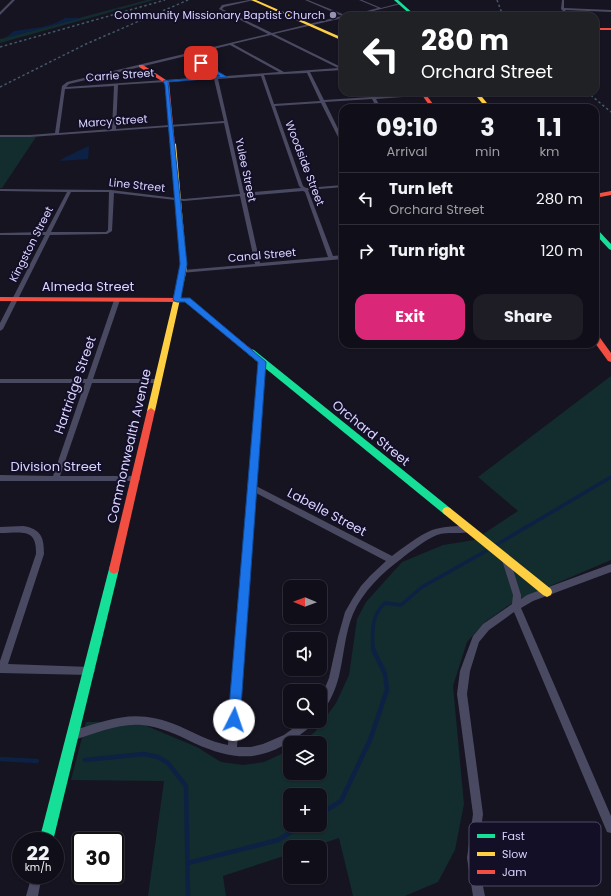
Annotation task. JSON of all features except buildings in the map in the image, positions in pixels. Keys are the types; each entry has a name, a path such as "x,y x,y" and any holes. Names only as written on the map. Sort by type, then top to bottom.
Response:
{"street":[{"path":"0,14 14,0"},
{"path":"339,38 253,0 220,8 220,10 339,68"},
{"path":"306,0 339,15"},
{"path":"360,0 380,8"},
{"path":"562,8 563,0"},
{"path":"364,12 398,2"},
{"path":"398,2 403,12"},
{"path":"398,2 411,12"},
{"path":"562,8 611,11"},
{"path":"562,8 566,12"},
{"name":"Carrie Street","path":"64,88 68,83 339,18"},
{"path":"599,29 611,29"},
{"path":"230,44 284,73"},
{"path":"187,55 225,77"},
{"path":"141,66 165,81"},
{"name":"Carrie Street","path":"64,88 339,69"},
{"path":"308,72 339,135"},
{"name":"Woodside Street","path":"262,74 301,186 304,189 330,258"},
{"name":"Yulee Street","path":"216,78 258,265"},
{"name":"Commonwealth Avenue","path":"48,832 90,671 159,381 183,272 172,126 168,85 165,81"},
{"path":"114,130 116,84"},
{"path":"56,134 64,88"},
{"path":"273,105 393,96"},
{"path":"478,96 486,104"},
{"path":"373,98 377,104"},
{"name":"Marcy Street","path":"0,136 56,134 226,122"},
{"name":"Line Street","path":"0,190 111,191 178,199 339,186"},
{"name":"Kingston Street","path":"0,329 70,190"},
{"path":"0,234 102,235 110,230 111,191"},
{"path":"599,195 611,193"},
{"path":"599,235 611,248"},
{"name":"Canal Street","path":"183,272 339,257"},
{"name":"Almeda Street","path":"0,299 177,300"},
{"name":"Hartridge Street","path":"56,478 117,300"},
{"name":"Orchard Street","path":"177,300 187,300 547,592"},
{"path":"599,342 611,359"},
{"path":"232,751 251,487 262,362"},
{"path":"0,381 159,381"},
{"name":"Division Street","path":"0,478 136,479"},
{"name":"Labelle Street","path":"251,487 391,560"},
{"path":"327,698 335,677 345,626 351,609 363,590 391,560 437,532 471,529"},
{"path":"0,530 30,530 40,538 41,545 40,554 1,669 90,671"},
{"path":"505,558 518,595 516,606 611,828"},
{"path":"477,822 478,814 463,708 464,671 476,639 486,627 516,606 547,592 611,568"},
{"path":"74,735 132,720 151,721 182,731 209,744 232,751 250,753 266,750 293,736 303,728"},
{"path":"32,896 35,884"},
{"path":"477,886 479,896"}],"green space":[{"path":"147,0 154,0 0,43 0,39"},
{"path":"0,135 36,137 2,188 0,188"},
{"path":"611,376 611,560 515,601 485,622 467,642 453,686 464,804 455,850 438,882 405,896 353,896 339,838 327,842 327,840 283,840 283,856 223,876 226,896 148,896 164,781 71,780 86,722 137,722 197,747 221,762 243,765 264,762 283,753 283,780 327,780 327,736 310,736 318,728 327,728 327,715 336,703 349,675 357,619 366,602 402,562 443,545 474,540 518,511 478,477"}],"water":[{"path":"65,18 82,18 5,38 14,31 42,27 56,23"},
{"path":"89,146 88,159 59,161 69,156"}],"waterway":[{"path":"496,545 611,477"},
{"path":"373,649 373,625 377,613 385,603 401,605 422,587 486,551"},
{"path":"327,810 341,801 370,740 387,690 385,674 373,649"},
{"path":"85,760 144,754 158,757 168,763 186,786 188,896"},
{"path":"0,759 37,761"},
{"path":"188,863 278,840 291,832"}],"railway":[{"path":"0,47 165,0"},
{"path":"0,87 86,44 188,0"},
{"path":"497,0 502,12"},
{"path":"592,96 611,112"}],"traffic: fast":[{"path":"396,0 410,12"},
{"path":"599,234 611,248"},
{"path":"251,352 447,511"},
{"path":"48,832 114,569"}],"traffic: slow":[{"path":"253,0 339,38"},
{"path":"478,96 486,104"},
{"path":"151,411 184,268 173,144"},
{"path":"447,511 547,592"}],"traffic: jam":[{"path":"599,29 611,29"},
{"path":"141,66 167,82 173,144"},
{"path":"425,96 431,104"},
{"path":"599,195 611,193"},
{"path":"0,299 187,300 251,352"},
{"path":"599,342 611,359"},
{"path":"114,569 151,411"}],"place":[{"name":"Community Missionary Baptist Church","path":"333,15"}],"route":[{"path":"201,63 225,77 165,81 168,85 184,264 177,300 187,300 262,362 251,487 234,720"}]}
